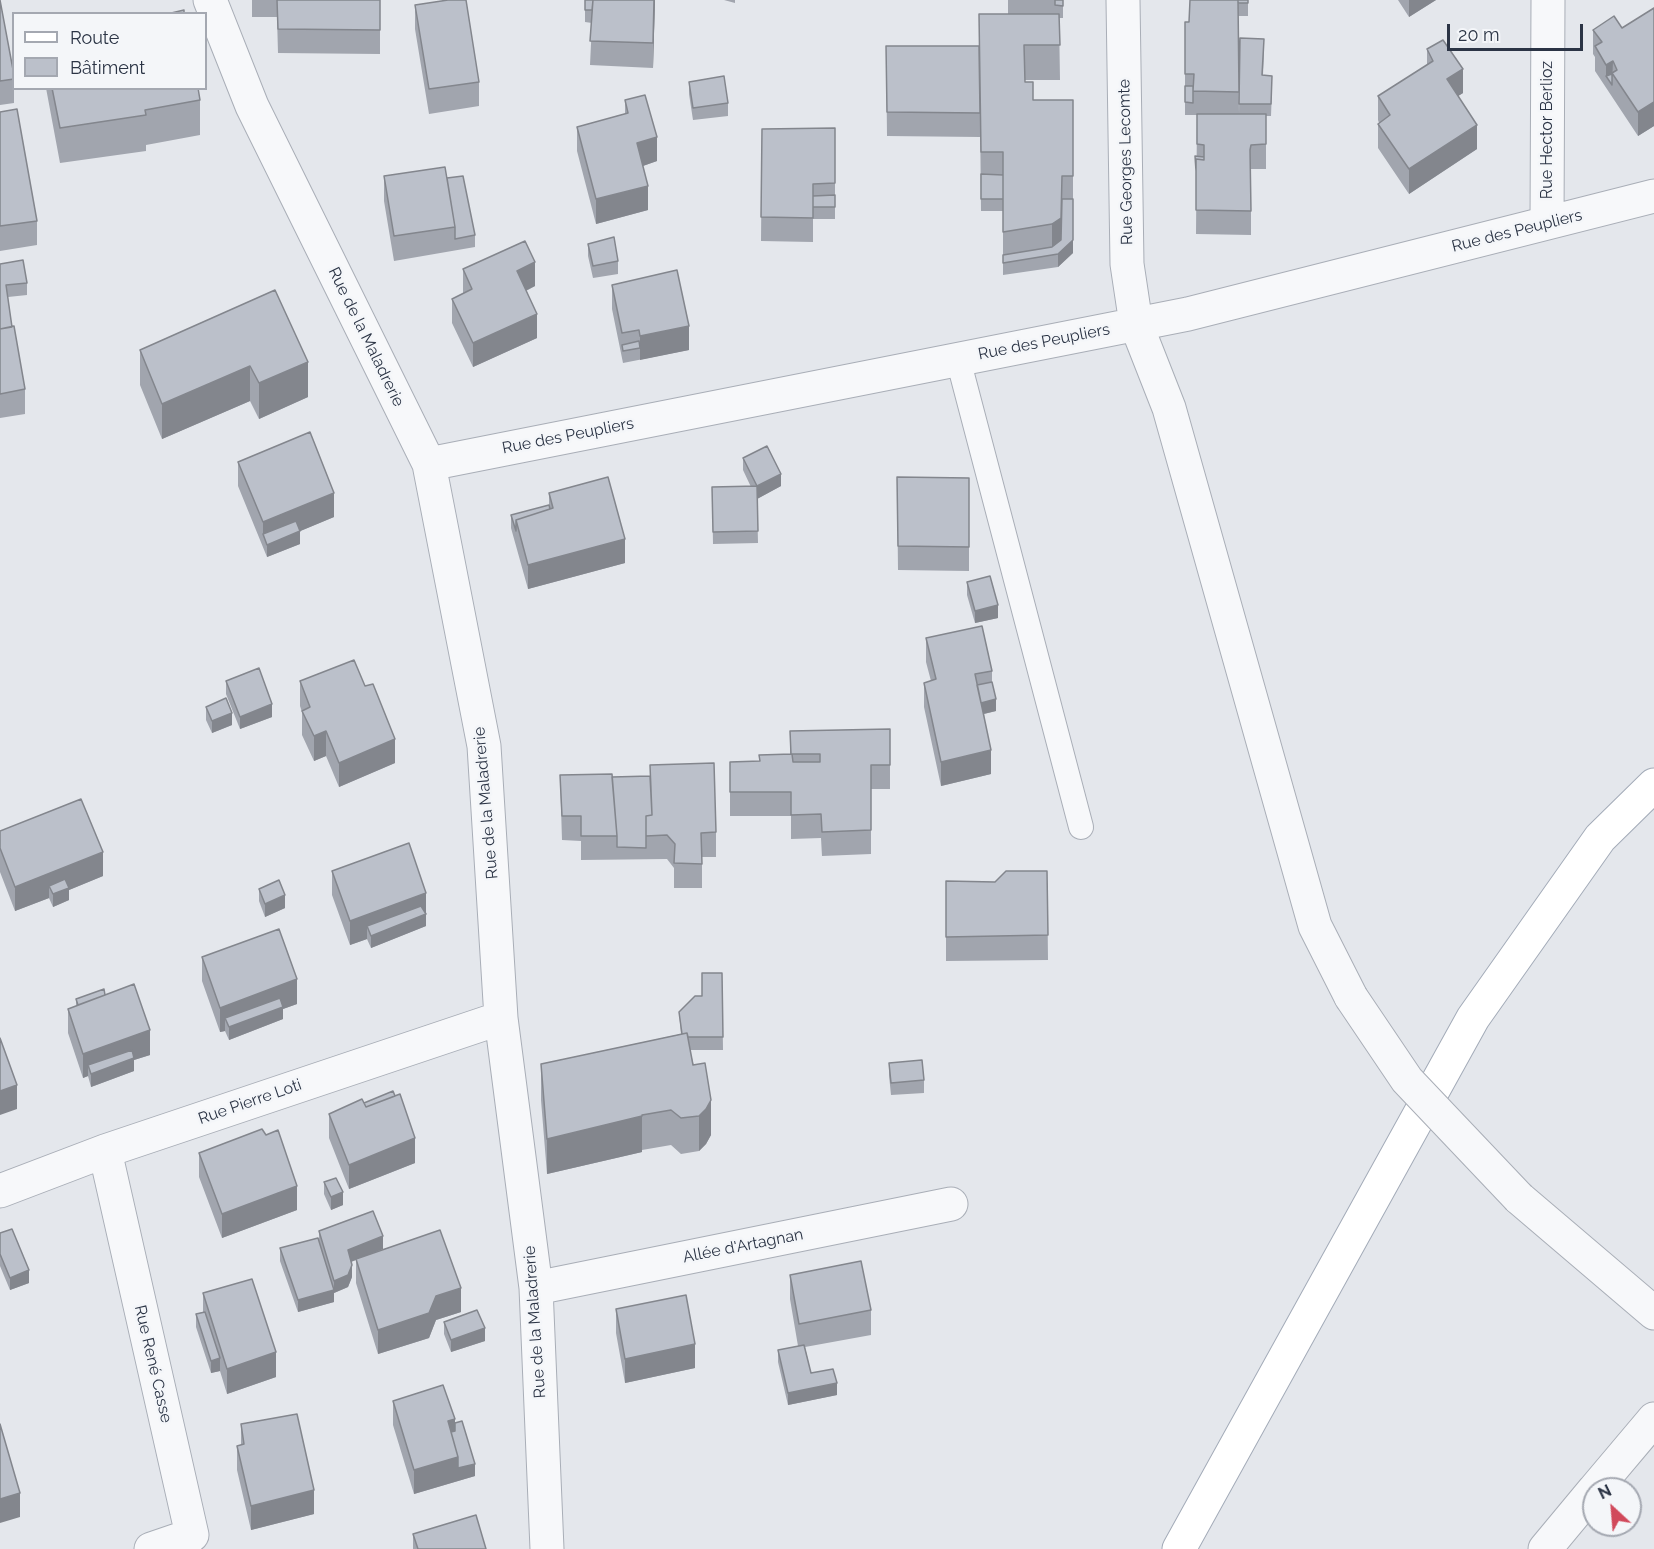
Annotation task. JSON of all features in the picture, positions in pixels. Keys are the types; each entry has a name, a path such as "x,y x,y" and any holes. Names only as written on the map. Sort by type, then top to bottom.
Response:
{"main road":[{"path":"1179,1549 1473,1018 1600,838 1654,785"}],"street":[{"name":"Rue de la Maladrerie","path":"210,0 252,106 429,464 484,746 501,1018 536,1288 548,1549"},
{"name":"Rue Georges Lecomte","path":"1123,0 1127,264 1136,324 1169,408 1314,926 1351,997 1407,1080 1519,1198 1654,1313"},
{"name":"Rue Hector Berlioz","path":"1547,223 1548,0"},
{"name":"Rue des Peupliers","path":"429,464 1188,314 1654,196"},
{"name":"Rue Pierre Loti","path":"0,1191 105,1151 501,1018"},
{"name":"Rue René Casse","path":"105,1151 192,1535 151,1549"},
{"name":"Allée d'Artagnan","path":"536,1288 951,1204"},
{"path":"1606,1477 1654,1419"},
{"path":"1545,1549 1582,1505"}],"lane":[{"path":"958,359 1081,827"}],"building":[{"path":"0,0 12,64 12,79 0,81"},
{"path":"277,0 380,0 380,30 278,29"},
{"path":"466,0 479,82 429,89 415,5"},
{"path":"585,0 593,0 592,10 585,10"},
{"path":"593,0 654,0 653,43 590,41"},
{"path":"1055,0 1063,0 1063,6 1055,5"},
{"path":"1190,0 1238,0 1239,92 1193,91 1194,74 1185,74 1185,22 1189,22"},
{"path":"1238,0 1248,0 1248,3 1238,3"},
{"path":"1654,8 1654,102 1638,112 1612,73 1617,70 1613,61 1606,65 1595,46 1602,42 1593,30 1614,16 1622,28"},
{"path":"979,14 1059,14 1060,45 1024,45 1025,82 1033,82 1033,100 1073,100 1073,176 1062,176 1061,218 1052,224 1003,232 1003,152 981,152"},
{"path":"1240,38 1264,39 1262,75 1272,76 1271,104 1239,104"},
{"path":"1443,40 1463,69 1447,79 1477,125 1409,169 1378,124 1390,115 1378,96 1433,61 1427,49"},
{"path":"886,46 979,46 980,113 887,112"},
{"path":"1612,74 1612,85 1606,76"},
{"path":"724,76 728,103 693,108 689,82"},
{"path":"1185,86 1193,86 1193,103 1185,102"},
{"path":"52,90 198,90 200,100 145,110 146,115 60,128"},
{"path":"645,95 657,137 637,143 648,186 596,199 577,127 628,113 625,100"},
{"path":"17,109 37,221 0,226 0,112"},
{"path":"1197,114 1266,114 1266,144 1251,145 1250,150 1251,211 1196,210 1196,159 1204,160 1204,145 1197,144"},
{"path":"835,128 835,183 813,184 813,218 761,217 762,129"},
{"path":"1195,156 1204,157 1204,160 1196,159 1196,171"},
{"path":"445,167 455,227 394,236 384,176"},
{"path":"981,174 1003,175 1003,199 981,199"},
{"path":"463,176 475,235 455,239 447,178"},
{"path":"835,195 835,207 813,207 813,196"},
{"path":"1062,199 1073,199 1073,240 1058,254 1003,263 1003,255 1052,247 1061,240"},
{"path":"614,237 618,261 593,266 588,244"},
{"path":"525,241 535,262 517,271 537,314 473,343 452,299 472,289 463,269"},
{"path":"23,260 27,283 6,285 12,327 0,329 0,264"},
{"path":"677,270 689,326 640,336 639,330 622,333 612,285"},
{"path":"275,290 308,362 259,383 250,366 162,404 140,350"},
{"path":"14,326 25,389 0,394 0,329"},
{"path":"639,341 640,348 623,351 622,345"},
{"path":"310,432 334,493 263,522 238,462"},
{"path":"767,446 781,474 757,486 743,458"},
{"path":"608,477 625,539 528,565 516,520 553,508 549,493"},
{"path":"897,477 969,478 969,547 898,546"},
{"path":"757,486 758,531 713,532 712,487"},
{"path":"549,505 550,509 516,520 516,531 511,515"},
{"path":"296,521 300,531 267,545 263,534"},
{"path":"990,576 998,605 975,611 967,582"},
{"path":"982,626 992,671 975,674 991,750 941,762 924,683 936,679 926,638"},
{"path":"354,660 365,686 373,684 395,739 339,763 326,731 314,736 302,711 310,707 300,681"},
{"path":"259,668 272,704 240,717 226,681"},
{"path":"992,682 996,699 981,703 977,685"},
{"path":"226,698 232,713 212,721 206,707"},
{"path":"890,729 890,765 871,765 871,830 822,832 821,814 791,815 791,792 730,792 730,762 760,761 759,755 792,754 790,731","holes":["792,754 820,754 820,762 793,762"]},
{"path":"714,763 716,832 701,833 702,864 674,863 675,844 667,835 646,836 646,816 652,815 650,765"},
{"path":"612,774 617,836 581,836 581,816 562,816 560,775"},
{"path":"650,776 652,815 646,816 646,848 617,847 612,777"},
{"path":"81,799 103,852 15,887 0,848 0,831"},
{"path":"409,843 426,893 350,921 332,871"},
{"path":"1006,871 1047,871 1048,935 946,937 946,881 995,882"},
{"path":"65,879 69,888 53,894 49,886"},
{"path":"279,880 285,895 265,904 259,889"},
{"path":"421,906 426,914 371,936 367,926"},
{"path":"279,929 297,979 220,1008 202,957"},
{"path":"702,973 722,973 723,1037 688,1037 687,1033 682,1034 679,1012 695,996 702,996"},
{"path":"134,984 150,1030 83,1054 68,1009"},
{"path":"104,989 105,995 78,1005 76,999"},
{"path":"280,998 283,1007 229,1027 225,1018"},
{"path":"687,1033 693,1065 705,1063 711,1100 699,1116 681,1118 671,1110 547,1139 541,1064"},
{"path":"0,1038 17,1085 0,1091"},
{"path":"132,1050 134,1058 91,1074 88,1065"},
{"path":"922,1060 924,1080 891,1083 889,1063"},
{"path":"393,1091 395,1096 366,1107 364,1103"},
{"path":"400,1094 415,1138 349,1165 329,1114 362,1099 366,1107"},
{"path":"262,1129 266,1135 278,1130 297,1186 222,1214 199,1153"},
{"path":"336,1178 343,1192 331,1197 324,1182"},
{"path":"373,1211 383,1236 348,1250 352,1265 348,1275 334,1281 319,1231"},
{"path":"12,1229 29,1270 10,1278 0,1254 0,1233"},
{"path":"440,1230 461,1288 436,1296 429,1313 378,1330 356,1259"},
{"path":"318,1238 334,1290 298,1300 280,1248"},
{"path":"861,1261 871,1310 799,1324 790,1275"},
{"path":"252,1279 276,1352 227,1369 203,1293"},
{"path":"686,1295 695,1344 625,1359 616,1309"},
{"path":"477,1310 485,1328 451,1340 444,1322"},
{"path":"205,1312 220,1358 211,1361 196,1314"},
{"path":"804,1345 811,1373 833,1369 837,1383 788,1393 778,1350"},
{"path":"443,1385 455,1419 448,1421 458,1457 414,1470 393,1401"},
{"path":"297,1414 314,1490 251,1506 237,1446 244,1444 241,1424"},
{"path":"462,1421 475,1464 458,1468 458,1457 451,1432 455,1431 455,1423"},
{"path":"0,1424 20,1493 0,1499"},
{"path":"476,1515 486,1549 418,1549 413,1534"}]}
